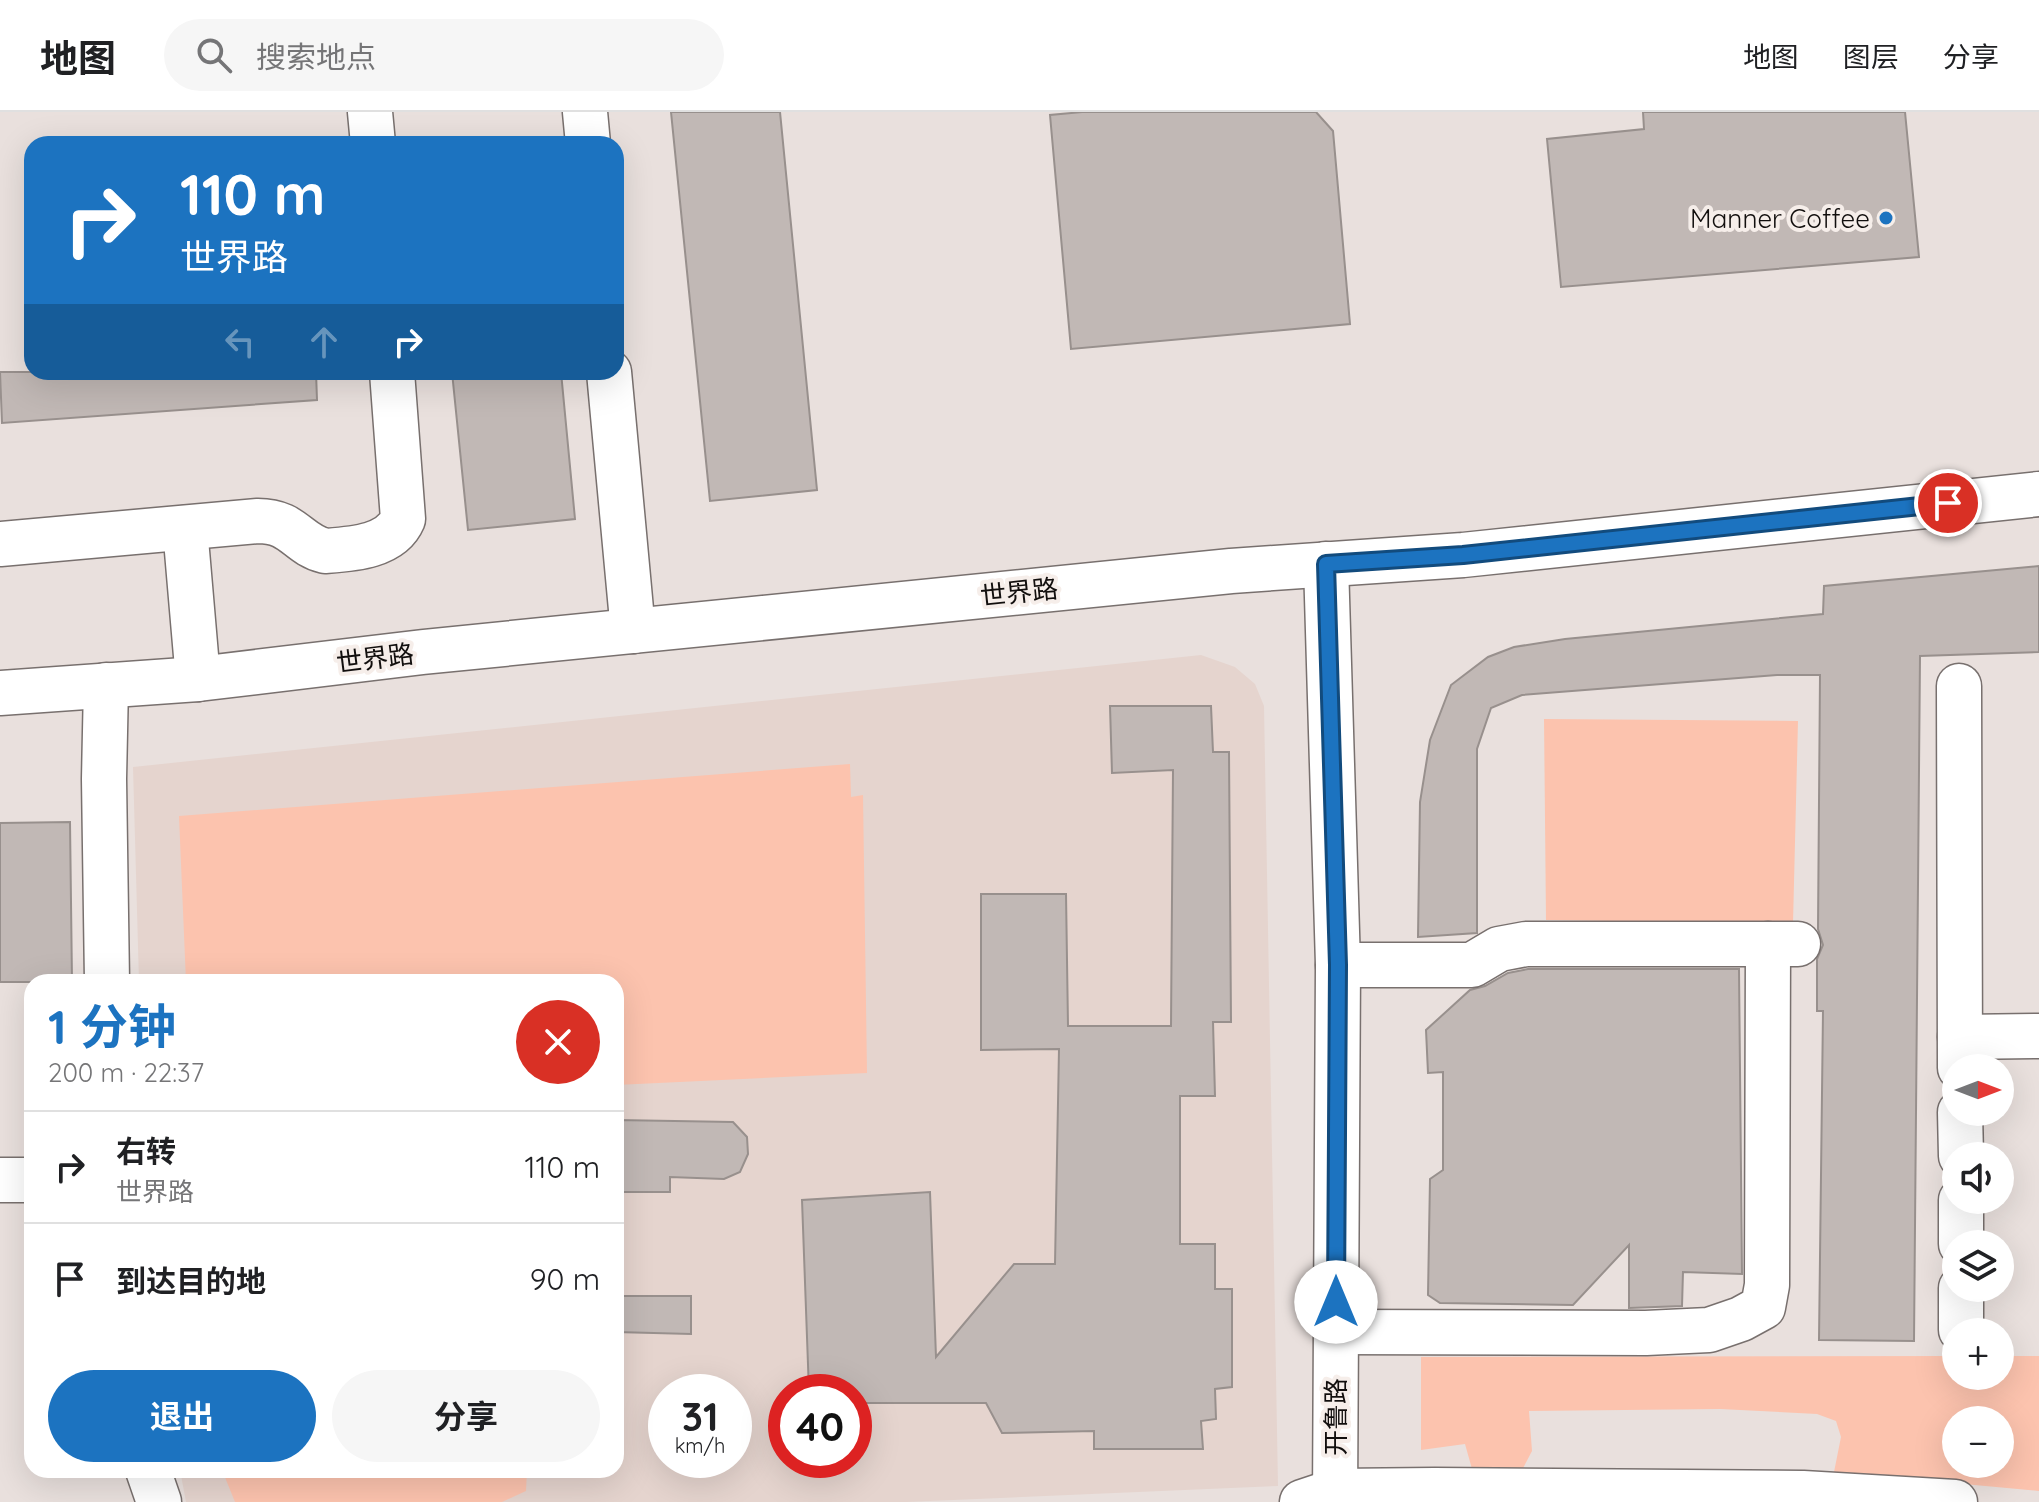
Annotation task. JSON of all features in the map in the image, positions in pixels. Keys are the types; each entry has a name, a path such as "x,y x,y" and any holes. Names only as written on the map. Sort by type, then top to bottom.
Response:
{"street":[{"path":"370,112 372,136"},
{"path":"585,112 587,136"},
{"path":"0,544 273,521 289,527 317,549 325,551 373,543 399,530 403,519 393,380"},
{"path":"610,380 633,631"},
{"name":"世界路","path":"0,693 198,679 423,652 1218,572 1463,555 2039,494"},
{"path":"185,528 198,679"},
{"name":"开鲁路","path":"1324,1498 1336,1332 1338,965 1326,564"},
{"path":"106,685 107,974"},
{"path":"1959,686 1960,1052 2039,1036"},
{"path":"1336,1332 1646,1333 1709,1330 1741,1319 1763,1307 1767,1285 1783,944 1526,944 1499,949 1472,965 1338,965"},
{"path":"0,1180 24,1180"},
{"path":"151,1478 159,1502"},
{"path":"1324,1498 1450,1490 1955,1502"}],"shaded area":[{"path":"1201,655 1235,667 1255,684 1264,706 1278,1486 906,1502 186,1502 182,1478 624,1478 624,974 139,974 133,767"},
{"path":"1544,719 1798,721 1793,924 1546,920"},
{"path":"850,764 851,797 863,795 867,1073 624,1085 624,974 186,974 179,816"},
{"path":"1942,1356 1942,1390 2014,1390 2014,1356 2039,1356 2039,1491 1834,1472 1841,1437 1836,1421 1817,1414 1720,1409 1529,1411 1532,1451 1520,1474 1474,1476 1465,1444 1421,1450 1421,1357"},
{"path":"225,1478 527,1478 526,1491 502,1502 235,1502"}],"building":[{"path":"671,112 780,112 817,490 710,501"},
{"path":"1082,112 1316,112 1333,131 1350,324 1071,349 1050,115"},
{"path":"1643,112 1905,112 1919,257 1561,287 1547,139 1644,129"},
{"path":"0,372 24,372 24,380 316,380 317,400 2,423"},
{"path":"453,380 562,380 575,519 468,530"},
{"path":"2039,566 2039,652 1920,656 1914,1341 1819,1340 1823,1011 1817,1011 1817,959 1823,945 1818,929 1820,675 1777,675 1522,695 1491,708 1477,749 1477,933 1418,937 1420,802 1430,740 1451,685 1488,657 1514,647 1565,639 1823,614 1824,586"},
{"path":"1110,706 1211,706 1213,752 1229,752 1231,1022 1213,1022 1215,1096 1180,1096 1180,1244 1215,1244 1215,1289 1232,1289 1232,1387 1215,1389 1216,1419 1201,1421 1203,1449 1094,1449 1094,1431 1002,1433 986,1403 872,1403 872,1374 808,1374 802,1200 930,1192 936,1357 1014,1264 1055,1264 1059,1049 981,1050 981,894 1066,894 1068,1026 1171,1026 1173,770 1112,773"},
{"path":"70,822 72,974 24,974 24,982 0,982 0,823"},
{"path":"1528,969 1739,969 1742,1274 1683,1272 1682,1306 1629,1308 1629,1245 1573,1305 1440,1303 1428,1295 1430,1179 1443,1170 1443,1072 1428,1073 1426,1030 1470,990 1485,986 1508,973"},
{"path":"624,1120 733,1122 747,1137 748,1154 740,1172 724,1179 670,1177 670,1192 624,1192"},
{"path":"624,1296 691,1296 691,1334 624,1332"}],"place":[{"name":"Manner Coffee","path":"1886,218"}],"route":[{"path":"1336,1302 1338,965 1326,564 1463,555 1948,503"}]}
